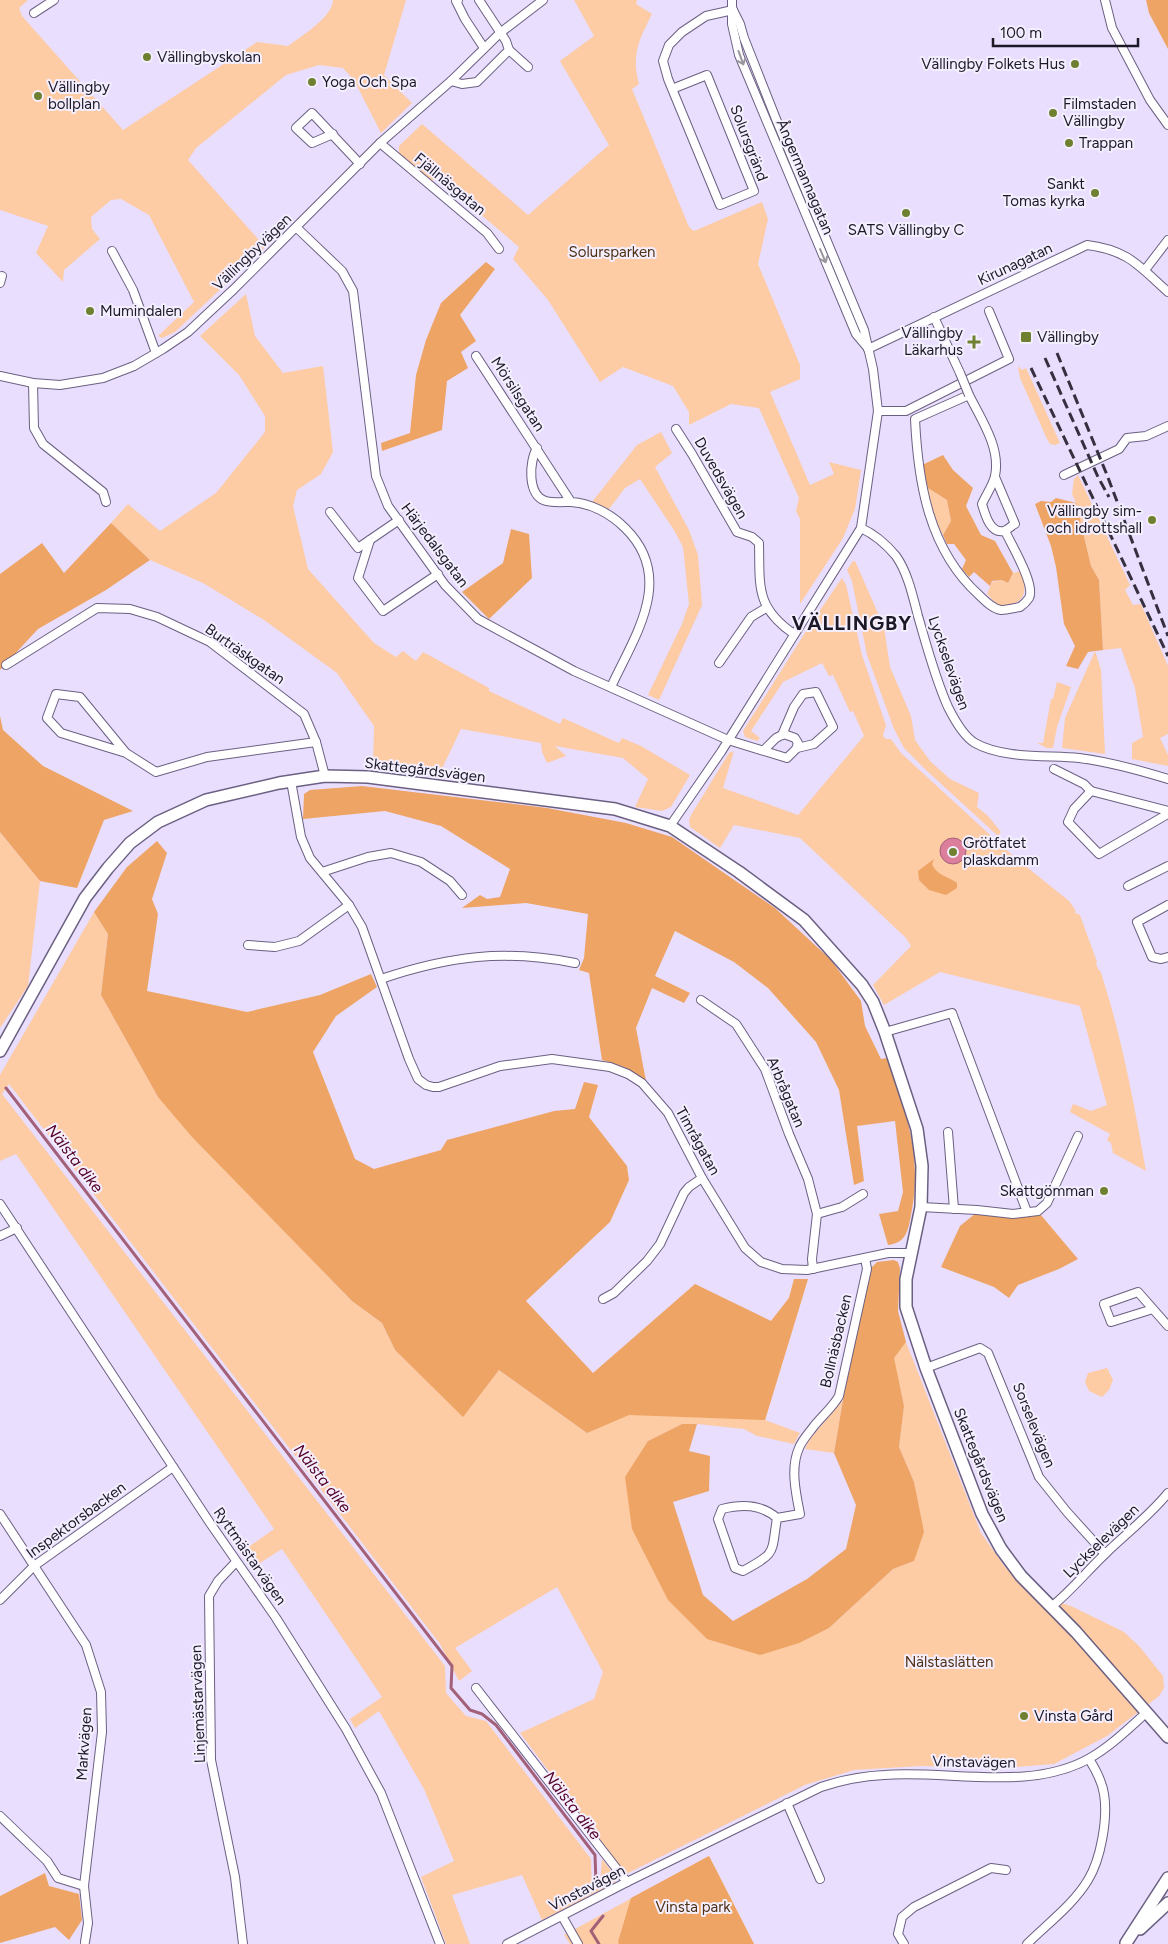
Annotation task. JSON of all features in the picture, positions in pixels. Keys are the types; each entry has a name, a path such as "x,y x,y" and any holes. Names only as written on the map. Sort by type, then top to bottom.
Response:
{"street":[{"path":"34,13 54,0"},
{"path":"458,0 456,1 464,19 484,48"},
{"path":"479,0 506,41 509,50 528,66"},
{"name":"Vällingbyvägen","path":"0,376 32,384 60,385 103,378 134,366 156,354 194,326 297,228 380,143 450,82 500,32 543,0"},
{"name":"Ångermannagatan","path":"670,826 728,740 861,528 878,411 864,330 776,119 733,10 732,0"},
{"path":"1105,0 1112,28 1150,100 1168,125"},
{"name":"Solursgränd","path":"672,89 707,75 754,191 720,205 672,89 663,62 669,44 682,32 706,16 733,10"},
{"path":"450,82 462,84 477,82 509,50"},
{"path":"333,134 312,143 296,128 312,113 333,134 360,164"},
{"name":"Fjällnäsgatan","path":"380,143 488,233 498,249"},
{"name":"Härjedalsgatan","path":"297,228 342,271 353,292 376,476 388,506 438,574 478,619 574,671 728,740"},
{"path":"1144,270 1168,240"},
{"name":"Kirunagatan","path":"868,349 1087,245 1113,250 1132,260 1168,292"},
{"path":"112,251 133,290 156,354"},
{"path":"878,411 906,411 1008,359 989,312"},
{"path":"934,317 992,441 997,462 995,477 982,504 990,524 998,530 1005,531 1015,524 995,477"},
{"name":"Mörsilsgatan","path":"476,356 571,502"},
{"path":"32,384 34,428 43,444 103,492 106,502"},
{"path":"969,395 915,419 916,458 924,500 942,546 968,585 990,605 1000,610 1020,607 1029,598 1030,589 1023,568 1005,531"},
{"path":"1064,475 1119,449 1127,438 1146,436 1168,426"},
{"name":"Duvedsvägen","path":"676,429 737,532 752,537 759,543 760,591 766,608 781,625 794,634"},
{"name":"Mörsilsgatan","path":"537,448 531,457 532,487 537,495 546,501 580,502 594,507 618,521 637,539 646,559 650,594 645,614 611,687"},
{"path":"330,512 358,548 399,520"},
{"name":"Lyckselevägen","path":"861,528 870,532 884,543 897,558 909,583 929,654 954,719 974,742 999,752 1078,758 1134,768 1168,779"},
{"path":"370,540 358,578 383,611 438,574"},
{"name":"Burträskgatan","path":"6,665 97,608 130,609 157,617 210,642 304,714 316,742 326,776"},
{"path":"719,663 751,617 766,608"},
{"path":"728,740 787,758 797,748 814,744 833,727 816,692 802,694 782,735 764,750"},
{"path":"126,753 80,697 56,694 48,718 61,733 126,753 156,772 207,757 316,742"},
{"path":"782,735 795,738 798,743 797,748"},
{"path":"1054,769 1084,784 1091,791 1168,811 1166,815 1099,854 1068,822 1074,809 1091,791"},
{"name":"Skattegårdsvägen","path":"0,1051 85,898 108,868 130,843 158,822 206,800 291,781 326,776 368,777 615,809 670,826 739,872 804,920 862,985 873,1002 886,1032 916,1129 922,1166 921,1207 906,1280 906,1306 926,1368 982,1514 1001,1549 1021,1576 1076,1632 1168,1737"},
{"name":"Timrågatan","path":"291,781 300,837 310,858 349,905 362,927 409,1059 418,1079 426,1085 439,1087 500,1066 552,1059 610,1067 628,1074 642,1083 668,1114 702,1178 745,1248 761,1262 782,1269 806,1270 888,1253 911,1253"},
{"path":"322,872 368,857 391,853 421,862 450,880 462,895"},
{"path":"1128,886 1168,866"},
{"path":"248,945 275,947 299,941 349,905"},
{"path":"1168,905 1137,922 1152,957 1161,959 1168,957"},
{"path":"381,979 420,966 465,958 504,955 542,957 574,963"},
{"name":"Arbrågatan","path":"702,1000 736,1024 765,1069 808,1179 817,1214 812,1259 814,1269"},
{"path":"886,1032 952,1013 1028,1212"},
{"path":"948,1132 954,1209"},
{"path":"921,1207 1014,1214 1038,1210 1047,1203 1078,1136"},
{"path":"603,1299 614,1294 647,1261 660,1244 684,1193 689,1186 702,1178"},
{"path":"817,1214 842,1207 863,1194"},
{"name":"Ryttmästarvägen","path":"0,1204 236,1562 276,1618 346,1729 381,1793 440,1944"},
{"path":"0,1236 16,1228"},
{"name":"Bollnäsbacken","path":"777,1518 800,1514 795,1488 795,1464 798,1450 816,1424 832,1408 839,1396 867,1269 865,1258"},
{"path":"1153,1309 1111,1322 1104,1304 1138,1292 1153,1309 1168,1326"},
{"name":"Sorselevägen","path":"926,1368 980,1348 988,1353 1039,1477 1066,1512 1105,1554"},
{"name":"Inspektorsbacken","path":"0,1600 34,1566 173,1467"},
{"name":"Lyckselevägen","path":"1051,1607 1159,1504 1168,1493"},
{"path":"733,1506 756,1507 768,1511 777,1518 773,1550 767,1558 743,1571 735,1568 718,1518 722,1509 733,1506"},
{"name":"Markvägen","path":"0,1514 86,1645 101,1692 102,1732 84,1886 88,1923 86,1942"},
{"name":"Linjemästarvägen","path":"236,1562 218,1581 209,1596 211,1760 235,1877 243,1944"},
{"path":"476,1688 627,1882"},
{"name":"Vinstavägen","path":"507,1944 821,1786 885,1774 1031,1777 1057,1772 1089,1759 1112,1743 1146,1713"},
{"path":"1027,1944 1077,1896 1089,1879 1101,1847 1105,1815 1104,1794 1098,1774 1089,1759"},
{"path":"787,1803 820,1879"},
{"path":"0,1816 47,1861 58,1878 84,1886"},
{"path":"904,1944 898,1934 902,1917 914,1907 991,1868 1006,1870"},
{"path":"1126,1943 1168,1878"},
{"path":"1126,1943 1168,1903"},
{"path":"562,1916 578,1944"}],"green space":[{"path":"0,0 28,0 19,8 22,16 123,130 257,42 288,46 322,20 332,6 333,0 406,0 384,75 412,103 381,133 354,80 343,68 319,65 286,75 196,148 188,160 265,247 175,332 162,338 158,336 194,302 149,215 121,199 111,200 91,217 92,229 100,239 64,270 63,282 36,253 48,226 0,210"},
{"name":"Solursparken","path":"574,0 637,0 636,4 652,14 643,32 636,56 639,84 632,89 689,227 694,231 762,202 768,219 758,264 800,365 800,379 770,392 810,485 834,474 829,462 861,470 855,509 843,538 800,604 800,519 796,511 799,498 759,408 731,404 689,425 689,412 673,386 623,367 600,382 548,300 513,259 519,247 439,179 430,181 399,154 399,146 422,124 528,215 609,145 560,61 594,36"},
{"path":"1146,0 1168,0 1168,49 1149,13"},
{"path":"486,262 495,269 460,315 476,341 461,352 468,368 447,381 442,430 382,451 381,443 410,433 416,375 426,340 441,303"},
{"path":"246,294 255,336 283,373 323,366 333,452 321,474 297,490 293,506 308,569 374,643 396,657 403,651 416,661 423,652 489,688 489,691 560,724 563,718 619,743 622,738 641,746 690,775 671,807 662,811 635,807 648,779 623,758 555,746 566,756 547,763 542,752 541,743 461,729 438,777 373,769 374,726 337,673 264,620 203,583 150,560 111,523 128,504 160,531 216,493 265,432 265,416 239,375 200,336"},
{"path":"1018,366 1022,370 1026,368 1060,443 1050,444 1047,439 1020,378"},
{"path":"661,432 672,453 655,467 689,530 698,555 702,605 659,700 648,695 682,624 689,604 683,547 640,479 625,488 609,509 592,502 637,445"},
{"path":"943,455 953,470 973,488 966,506 981,535 995,541 1013,573 1008,583 1002,580 992,581 990,586 974,572 969,577 962,569 966,560 954,544 947,544 943,535 951,521 947,500 928,488 922,465"},
{"path":"922,465 928,488 947,500 951,521 943,535 931,510"},
{"path":"1078,475 1130,585 1125,590 1133,605 1141,604 1168,666 1168,734 1160,738 1168,755 1168,766 1132,759 1132,743 1143,737 1135,688 1121,648 1103,650 1099,580 1091,566 1076,503 1072,494 1074,479"},
{"path":"1056,498 1076,503 1091,566 1099,580 1103,650 1088,652 1078,669 1066,666 1075,646 1064,624 1051,546 1035,504 1041,501 1051,502"},
{"path":"111,523 150,560 106,590 38,629 0,670 0,574 42,543 64,573"},
{"path":"511,529 529,534 532,578 489,619 462,592 503,563"},
{"path":"855,561 884,627 890,667 911,716 915,740 930,761 950,779 979,793 977,807 988,816 1001,832 998,836 904,748 894,729 867,655 852,581 847,570"},
{"path":"1021,571 1024,586 1022,597 1014,604 999,606 987,594 992,582 1002,580 1008,583 1013,573"},
{"path":"842,578 846,585 862,655 886,725 883,736 886,739 891,739 901,753 1012,855 1069,901 1076,911 1074,912 1080,915 1097,962 1096,964 1100,970 1115,1020 1132,1095 1146,1171 1113,1153 1111,1143 1107,1140 1110,1134 1070,1112 1073,1104 1091,1111 1107,1105 1080,1006 940,972 884,1005 873,985 911,946 906,938 800,838 734,825 720,848 690,827 689,820 691,815 729,753 734,751 723,788 798,815 864,736 853,711 850,712 833,675 829,676 822,663 783,682 751,731 760,738 757,741 745,737 743,731"},
{"path":"1095,651 1101,670 1105,754 1062,748 1065,718"},
{"path":"1057,682 1071,687 1057,727 1053,748 1047,748 1037,743 1043,743 1051,699 1053,699"},
{"path":"0,716 3,730 43,766 133,811 104,820 77,888 40,881 0,832"},
{"path":"362,786 547,808 626,823 672,837 775,908 831,960 861,1001 865,1026 881,1059 887,1058 906,1116 914,1154 914,1194 909,1226 902,1239 899,1242 888,1245 879,1214 898,1211 903,1192 895,1121 857,1126 864,1181 854,1185 839,1090 816,1042 768,988 734,962 675,931 655,976 690,993 684,1003 652,988 636,1028 646,1081 624,1067 602,1060 589,973 579,970 584,958 588,914 526,903 462,908 480,895 487,899 500,897 510,869 441,826 385,811 303,819 304,794 310,790"},
{"path":"0,832 40,881 28,986 0,1028"},
{"path":"157,841 167,853 152,899 158,914 147,991 247,1012 320,995 371,974 377,987 336,1016 313,1052 355,1159 374,1169 441,1150 447,1140 554,1111 575,1109 584,1082 598,1085 589,1117 627,1166 629,1180 610,1222 526,1301 593,1373 695,1284 771,1321 789,1298 794,1279 808,1279 765,1420 629,1415 587,1433 499,1370 463,1417 395,1350 382,1323 352,1301 192,1137 158,1097 101,995 108,934 94,912 127,867"},
{"path":"934,859 932,864 934,868 957,883 957,888 946,895 929,890 919,880 918,871"},
{"name":"Nälstaslätten","path":"94,912 108,933 101,995 158,1097 352,1301 382,1323 395,1350 463,1416 499,1370 587,1433 771,1321 789,1298 794,1279 808,1279 765,1420 800,1433 794,1444 757,1436 744,1429 697,1424 682,1424 648,1441 707,1639 829,1628 893,1569 914,1561 914,1482 899,1447 904,1406 893,1358 906,1342 981,1533 1005,1567 1028,1592 1071,1606 1124,1632 1139,1646 1163,1676 1164,1688 1159,1696 1107,1736 1054,1764 1005,1768 921,1766 854,1770 805,1785 626,1874 520,1733 594,1699 603,1672 557,1587 455,1648 472,1671 459,1681 440,1644 9,1084 2,1094 445,1666 446,1693 466,1716 486,1721 591,1859 592,1890 600,1884 602,1859 613,1873 616,1882 542,1920 522,1875 452,1895 470,1944 446,1944 421,1877 454,1861 424,1789 379,1711 355,1728 350,1719 382,1697 282,1549 252,1568 243,1551 274,1529 16,1154 0,1161 0,1075"},
{"path":"976,1213 1040,1214 1078,1259 1059,1269 1018,1285 1009,1298 994,1287 941,1267 960,1226"},
{"path":"894,1260 898,1262 900,1268 898,1311 906,1342 894,1358 904,1406 899,1447 914,1482 924,1532 914,1561 893,1569 829,1628 799,1643 760,1655 707,1639 668,1600 632,1529 625,1477 648,1441 682,1424 697,1424 689,1451 710,1456 709,1491 673,1502 703,1595 733,1621 807,1579 846,1549 856,1505 834,1453 843,1400 871,1268 877,1262"},
{"path":"1107,1368 1113,1380 1109,1390 1102,1397 1089,1391 1085,1382 1088,1373"},
{"path":"843,1400 834,1453 805,1449 809,1440"},
{"name":"Vinsta park","path":"709,1856 754,1944 570,1944 564,1935"},
{"name":"Vinsta park","path":"709,1856 754,1944 619,1944 631,1898"},
{"path":"45,1873 49,1886 79,1894 82,1920 69,1940 55,1927 0,1943 0,1896"}],"shaded area":[{"name":"Grötfatet plaskdamm","path":"953,838 962,842 966,851 962,860 953,864 944,860 940,851 944,842"}],"waterway":[{"name":"Nälsta dike","path":"6,1088 452,1666 451,1688 470,1710 482,1714 496,1725 595,1855 596,1884"},
{"path":"599,1944 591,1931 603,1916"}],"railway":[{"path":"1057,353 1107,475 1168,636"},
{"path":"1045,358 1098,477 1109,497"},
{"path":"1031,368 1168,656"}],"place":[{"name":"Vällingbyskolan","path":"147,57"},
{"name":"Vällingby Folkets Hus","path":"1075,64"},
{"name":"Yoga Och Spa","path":"312,82"},
{"name":"Vällingby bollplan","path":"38,96"},
{"name":"Filmstaden Vällingby","path":"1053,113"},
{"name":"Trappan","path":"1069,143"},
{"name":"Sankt Tomas kyrka","path":"1095,193"},
{"name":"SATS Vällingby C","path":"906,213"},
{"name":"Mumindalen","path":"90,311"},
{"name":"Vällingby","path":"1026,337"},
{"name":"Vällingby Läkarhus","path":"974,342"},
{"name":"Vällingby sim- och idrottshall","path":"1152,520"},
{"name":"Grötfatet plaskdamm","path":"953,852"},
{"name":"Skattgömman","path":"1104,1191"},
{"name":"Vinsta Gård","path":"1024,1716"}],"district":[{"name":"VÄLLINGBY","path":"852,623"}]}
